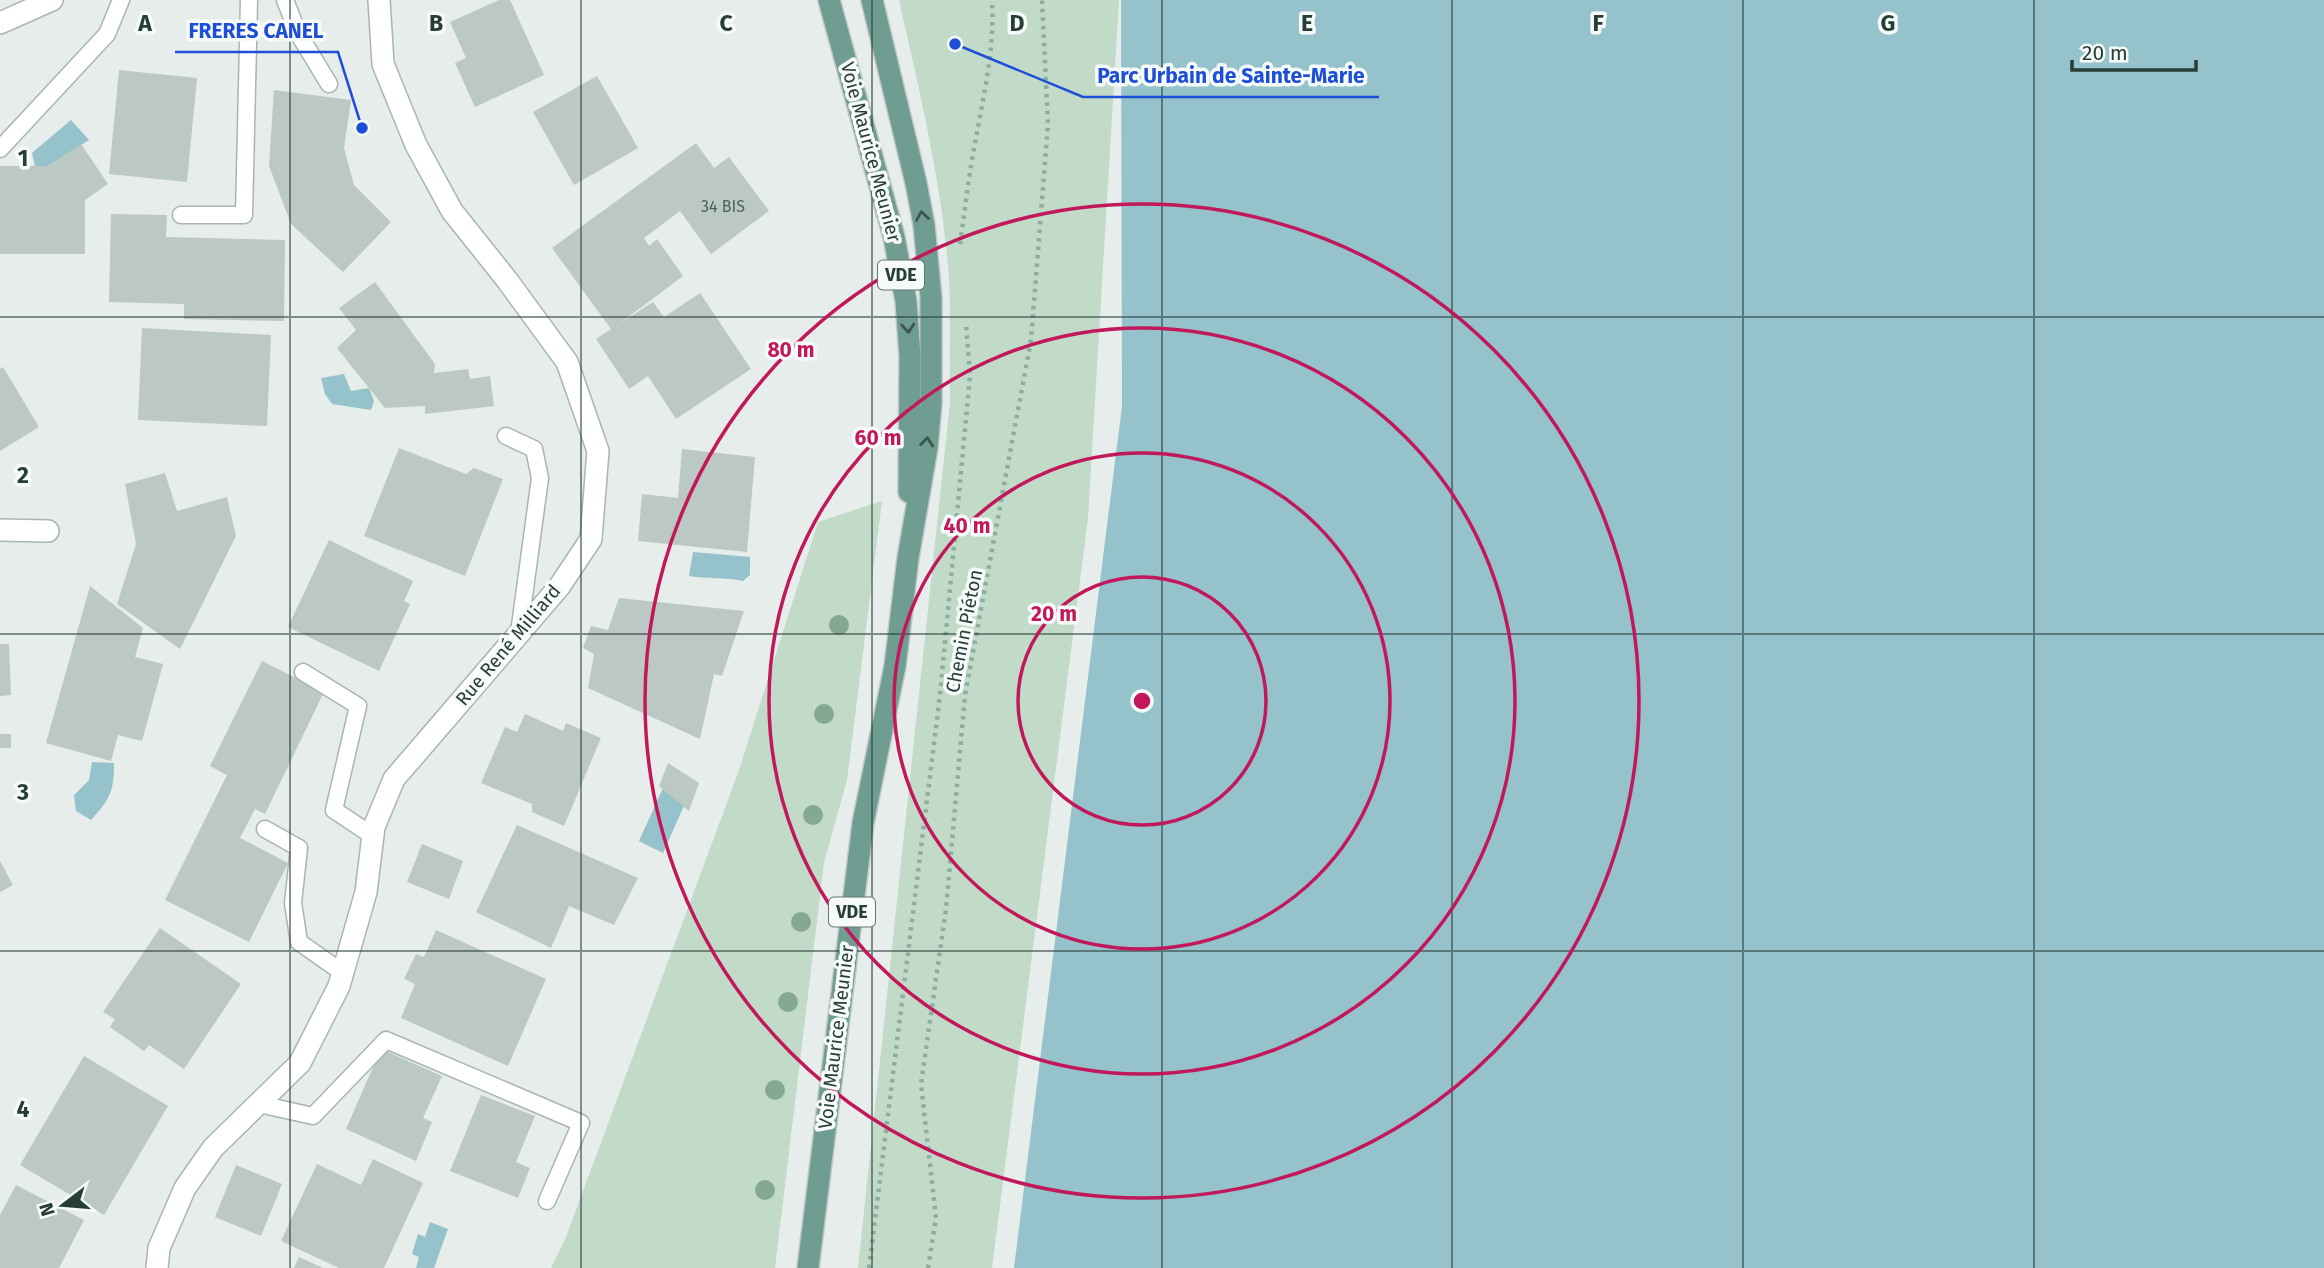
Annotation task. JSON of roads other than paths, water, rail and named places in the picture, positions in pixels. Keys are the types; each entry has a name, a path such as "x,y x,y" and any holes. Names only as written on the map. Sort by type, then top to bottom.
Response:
{"main road":[{"name":"Voie Maurice Meunier","path":"829,0 894,237 906,301 910,356 908,558"},
{"name":"Voie Maurice Meunier","path":"808,1268 863,823 895,666 931,404 931,298 925,235 916,183 872,0"}],"street":[{"path":"0,23 52,0"},
{"name":"Rue René Milliard","path":"157,1268 159,1248 185,1188 213,1148 300,1063 339,986 366,892 374,827 394,779 559,587 591,539 598,451 567,362 452,211 416,145 383,64 379,0"},
{"path":"0,530 48,531"}],"lane":[{"path":"0,149 107,34 121,0"},
{"path":"181,215 244,215 248,0"},
{"path":"285,0 298,33 329,85"},
{"path":"506,436 534,449 540,478 519,633"},
{"path":"303,672 358,706 334,810 373,836"},
{"path":"265,829 299,848 293,903 299,942 342,973"},
{"path":"259,1104 313,1116 386,1040 581,1123 547,1201"}],"water":[{"path":"1121,0 2324,0 2324,1268 1014,1268 1122,406"},
{"path":"71,120 89,140 48,166 35,166 32,153"},
{"path":"344,374 351,391 369,388 374,401 371,410 332,404 325,394 321,378"},
{"path":"693,552 750,557 750,575 743,581 689,576"},
{"path":"92,762 114,763 110,794 91,820 76,811 74,795 89,780"},
{"path":"663,788 687,799 663,853 639,841"},
{"path":"430,1222 448,1229 434,1268 416,1268 419,1257 412,1254 418,1234 425,1237"}],"place":[{"name":"Parc Urbain de Sainte-Marie","path":"955,44"},
{"name":"FRERES CANEL","path":"362,128"}]}
